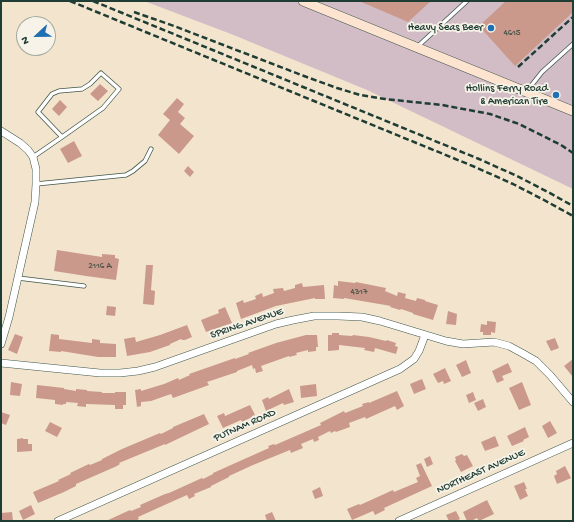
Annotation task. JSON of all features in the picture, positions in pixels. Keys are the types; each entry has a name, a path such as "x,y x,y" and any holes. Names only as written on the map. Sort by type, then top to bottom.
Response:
{"street":[{"path":"303,1 573,111"},
{"path":"1,131 28,150 33,157 36,169 35,202 9,317 1,344"},
{"name":"SPRING AVENUE","path":"1,363 100,373 138,371 155,367 276,324 314,316 362,317 446,341 463,344 494,342 509,346 536,362 550,375 573,402"},
{"name":"PUTNAM ROAD","path":"58,521 400,369 414,359 419,351 425,335"},
{"name":"NORTHEAST AVENUE","path":"399,521 573,443"}],"lane":[{"path":"416,48 467,1"},
{"path":"526,92 542,72 573,44"},
{"path":"33,157 62,137 103,108 119,89 101,73 90,84 82,89 59,91 52,94 38,112 62,137"},
{"path":"36,184 126,175 145,161 151,149"},
{"path":"18,278 84,286"}],"shaded area":[{"path":"144,1 573,1 573,189 367,90 231,34"}],"building":[{"path":"359,1 431,1 408,22"},
{"path":"506,1 573,1 573,12 515,66 479,26"},
{"path":"100,84 108,91 98,101 90,94"},
{"path":"177,98 184,104 178,112 185,118 180,124 194,136 179,154 158,135 170,120 163,114"},
{"path":"60,100 67,107 59,116 52,109"},
{"path":"74,141 82,156 68,163 60,149"},
{"path":"188,166 194,172 190,177 184,171"},
{"path":"57,250 102,257 102,254 115,255 115,258 119,259 116,280 54,271"},
{"path":"146,265 153,265 151,290 155,291 154,305 143,304"},
{"path":"338,281 356,282 386,288 385,291 397,296 398,292 406,294 405,298 416,301 417,298 438,305 433,320 401,309 390,307 391,306 344,298 333,298 334,285 338,286"},
{"path":"302,283 303,287 324,285 325,299 315,298 276,306 241,319 236,303 243,300 244,303 256,299 255,296 262,293 263,297 274,293 273,289 283,288 284,291 295,288 295,285"},
{"path":"107,306 116,307 115,316 106,315"},
{"path":"225,307 232,323 206,332 201,320 219,313 218,310"},
{"path":"448,311 457,314 456,325 446,324"},
{"path":"487,321 496,322 495,333 491,332 491,335 483,335 483,332 480,332 481,324 487,325"},
{"path":"187,325 192,337 185,340 181,339 170,345 150,352 127,356 124,339 135,337 136,342"},
{"path":"332,333 387,340 396,343 395,346 398,347 396,354 375,348 374,352 364,350 365,348 339,345 339,350 328,351 328,335 332,335"},
{"path":"15,334 23,337 17,354 8,350"},
{"path":"51,334 59,335 59,339 92,343 92,339 100,340 100,343 116,344 116,357 98,357 61,351 49,351"},
{"path":"306,335 317,335 318,347 316,347 316,351 308,352 308,350 296,353 297,355 289,356 261,366 263,371 256,373 255,368 253,369 252,365 237,372 207,382 209,385 173,398 171,394 151,401 141,402 141,406 137,407 135,390 141,389 141,391 178,378 179,380 190,375 189,374 235,359 276,343"},
{"path":"555,338 559,348 551,351 546,341"},
{"path":"573,359 573,377 564,366"},
{"path":"466,360 471,373 462,377 456,365"},
{"path":"508,363 512,372 502,376 504,380 497,383 492,371"},
{"path":"445,368 451,381 444,384 443,381 438,383 433,374"},
{"path":"422,379 426,389 414,394 410,384"},
{"path":"11,382 22,384 20,396 10,395"},
{"path":"522,382 531,405 519,410 509,388"},
{"path":"316,384 317,396 301,398 300,386"},
{"path":"37,385 76,391 76,389 102,393 126,392 126,405 123,405 123,409 115,409 115,405 86,404 86,407 77,406 78,403 66,402 66,404 63,405 55,404 55,400 36,398"},
{"path":"289,389 294,402 284,405 283,403 266,411 262,400 268,397 269,399"},
{"path":"397,391 404,406 397,410 395,406 366,419 365,417 349,423 350,427 331,433 330,431 318,437 319,440 314,442 313,439 301,444 303,448 291,453 290,450 253,465 229,476 211,487 194,494 195,496 189,499 187,495 138,517 139,519 135,521 106,521 130,510 131,511 141,507 140,505 165,494 202,478 203,479 269,448 268,446 275,445 321,425 320,423 344,411 345,413 363,406 362,404 369,403"},
{"path":"473,392 476,400 469,403 466,395"},
{"path":"483,399 486,407 478,411 474,403"},
{"path":"250,405 255,415 242,422 241,420 223,428 217,416 224,413 225,416"},
{"path":"1,412 10,415 6,425 1,423"},
{"path":"204,414 209,424 165,445 119,463 120,464 117,466 38,503 33,492 59,481 58,480 71,474 70,473 89,464 90,465 102,460 122,449 160,433 161,434 173,427"},
{"path":"550,421 557,433 548,438 542,426"},
{"path":"50,422 62,428 57,437 45,431"},
{"path":"525,427 529,437 512,446 507,436"},
{"path":"495,436 499,446 485,451 481,442"},
{"path":"17,439 28,439 28,444 32,444 32,451 17,452"},
{"path":"462,454 464,456 467,455 473,466 461,472 455,461 455,457"},
{"path":"430,456 433,464 427,467 424,459"},
{"path":"421,463 432,486 384,508 385,510 375,515 373,511 352,520 347,509 359,504 360,505 393,490 394,492 418,482 416,478 420,476 416,465"},
{"path":"565,466 571,478 557,484 554,476 557,474 556,471"},
{"path":"524,482 528,496 520,500 514,486"},
{"path":"320,487 323,496 315,499 312,491"},
{"path":"487,500 494,514 479,521 477,518 467,521 463,512"},
{"path":"31,505 35,514 23,520 19,511"},
{"path":"456,511 460,519 456,521 449,521 446,515"},
{"path":"12,512 13,521 1,521 1,513"},
{"path":"272,512 276,521 267,521 265,515"}],"railway":[{"path":"70,1 475,167 513,184 573,216"},
{"path":"93,1 479,159 517,176 573,206"},
{"path":"134,12 304,76 360,95 442,105 490,114 519,124 561,145 573,153"},
{"path":"518,67 573,17"}],"place":[{"name":"Heavy Seas Beer","path":"491,28"},
{"name":"Hollins Ferry Road & American Tire","path":"556,95"}]}
